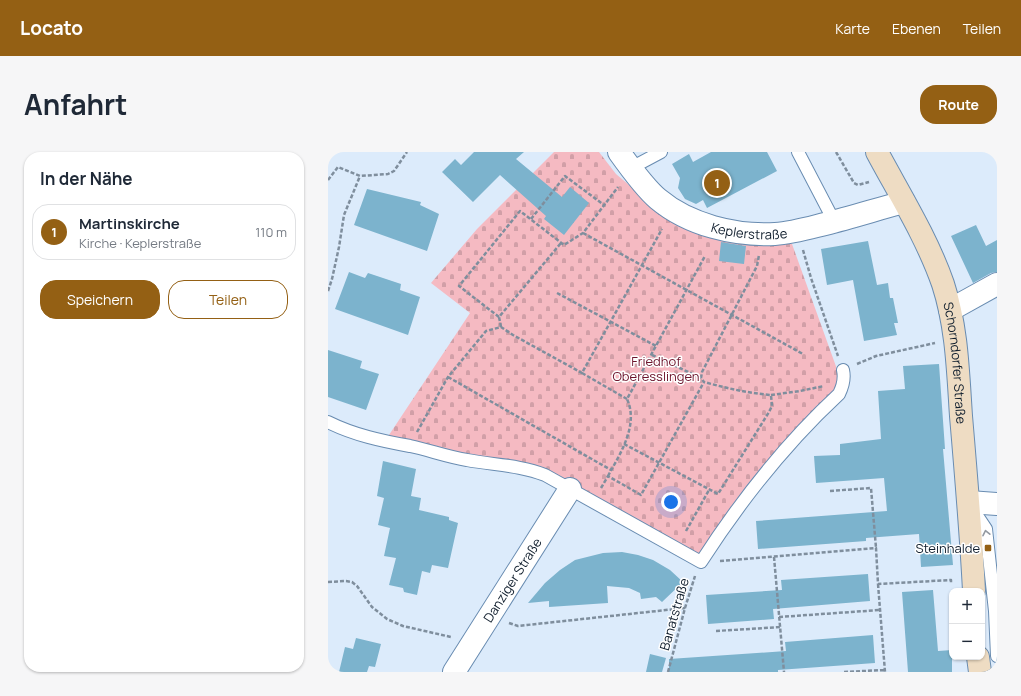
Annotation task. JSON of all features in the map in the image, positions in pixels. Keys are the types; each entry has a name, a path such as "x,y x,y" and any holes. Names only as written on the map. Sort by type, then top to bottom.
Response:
{"main road":[{"name":"Schorndorfer Straße","path":"882,161 928,249 943,284 950,310 955,339 969,502 974,588"},
{"path":"978,660 980,672"}],"street":[{"name":"Keplerstraße","path":"628,164 656,198 668,207 687,217 723,230 760,234 776,234 797,231 904,202"},
{"path":"950,310 997,284"},
{"name":"Danziger Straße","path":"454,672 570,489"},
{"path":"969,502 997,504"}],"lane":[{"path":"628,164 661,152"},
{"path":"798,152 834,221"},
{"path":"328,422 369,438 410,446 466,460 534,470 594,501 701,562 726,523 760,478 800,433 839,394 844,382 843,370"},
{"path":"969,502 986,529 995,611 997,656"}],"path":[{"path":"328,180 338,166 360,176 388,174 394,171 408,152"},
{"path":"836,152 854,182 858,185 865,184 882,161"},
{"path":"500,317 459,286 520,211 564,245 583,233 622,180 628,164"},
{"path":"328,291 338,253 344,215 360,176"},
{"path":"531,219 566,176 604,205"},
{"path":"582,373 662,229"},
{"path":"797,231 811,278 843,370 876,356 955,339"},
{"path":"583,233 803,354"},
{"path":"701,378 702,372 758,266 760,234"},
{"path":"501,327 500,317 561,243"},
{"path":"627,399 705,256"},
{"path":"557,293 610,323 656,346"},
{"path":"410,446 448,377 486,331 501,327 627,399 630,406 632,420 624,444 594,501"},
{"path":"652,355 701,378 704,382 748,393 771,395 800,391 826,385"},
{"path":"448,377 611,470"},
{"path":"608,476 640,495 704,382"},
{"path":"624,444 718,494 769,412 772,406 771,395"},
{"path":"830,491 871,488 876,548 884,671 844,672"},
{"path":"686,531 710,490"},
{"path":"701,562 876,548"},
{"path":"774,557 784,672"},
{"name":"Banatstraße","path":"668,672 685,608 701,562"},
{"path":"878,584 951,580"},
{"path":"328,582 352,582 357,586 372,607 387,619 404,626 473,642"},
{"path":"490,614 502,621 518,626 685,608"},
{"path":"779,616 880,610"},
{"path":"716,631 780,627"}],"green space":[{"name":"Friedhof Oberesslingen","path":"554,152 599,152 616,174 661,212 751,244 792,244 838,372 836,390 700,558 537,467 465,457 387,438 470,313 431,283 477,229"}],"building":[{"path":"474,152 524,152 516,159 562,197 570,187 589,203 564,235 544,219 546,216 500,175 473,202 442,172 455,159 461,165"},
{"path":"711,152 767,152 777,171 707,208 703,200 696,204 685,199 678,188 680,178 672,164 689,154 693,162"},
{"path":"367,189 421,202 420,205 439,214 427,251 354,225"},
{"path":"976,225 986,246 997,240 997,272 991,273 973,283 951,236"},
{"path":"868,241 877,285 888,283 890,298 893,298 898,323 894,323 897,335 864,341 853,280 827,285 821,249"},
{"path":"721,242 746,246 744,264 719,261"},
{"path":"349,272 365,278 368,273 401,284 400,290 420,297 408,335 335,309"},
{"path":"328,350 362,361 360,368 379,374 366,410 328,397"},
{"path":"939,364 945,449 943,449 953,565 921,567 919,534 866,538 866,541 758,549 756,521 887,511 884,478 816,483 814,456 840,455 840,444 881,439 878,391 905,389 903,366"},
{"path":"383,461 416,469 411,496 421,498 419,510 449,517 449,520 458,523 448,568 432,565 430,573 422,571 417,595 404,592 403,588 389,585 396,558 384,556 390,528 378,525 384,498 377,496"},
{"path":"622,552 653,560 670,570 683,582 662,602 656,597 641,599 640,593 629,588 607,586 608,603 549,607 549,601 528,603 545,583 575,560 603,553"},
{"path":"868,574 870,601 773,609 774,619 708,624 706,595 782,590 781,580"},
{"path":"933,590 938,651 949,650 949,660 952,660 952,672 908,672 902,592"},
{"path":"873,635 875,663 778,670 778,672 669,672 669,659 786,651 785,642"},
{"path":"356,638 381,644 375,667 369,666 367,672 339,672 345,647 353,649"},
{"path":"650,654 666,658 662,672 646,672"}],"place":[{"name":"Martinskirche","path":"717,183"},
{"name":"Steinhalde","path":"988,548"}]}
